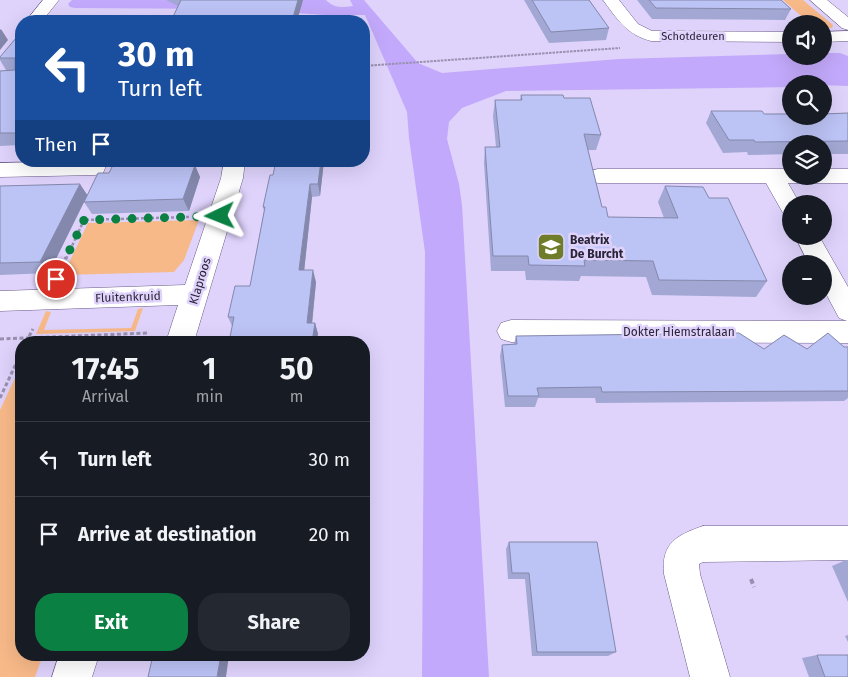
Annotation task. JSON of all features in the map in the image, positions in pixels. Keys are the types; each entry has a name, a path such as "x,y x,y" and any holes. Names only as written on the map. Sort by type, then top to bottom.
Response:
{"street":[{"path":"39,15 51,0"},
{"path":"611,0 631,27 642,34"},
{"path":"818,0 848,25"},
{"name":"Schotdeuren","path":"642,34 661,36 782,37"},
{"path":"832,37 848,36"},
{"path":"0,170 95,167"},
{"name":"Klaproos","path":"182,336 233,167"},
{"path":"598,176 782,177"},
{"path":"832,176 848,176"},
{"path":"774,177 784,195"},
{"path":"832,282 848,311"},
{"name":"Fluitenkruid","path":"0,301 196,295"},
{"name":"Dokter Hiemstralaan","path":"511,331 848,332"},
{"path":"710,677 682,574 682,558 685,552 703,544 848,543"},
{"path":"72,677 77,661"}],"path":[{"path":"370,66 635,47 636,38 642,34"},
{"path":"30,336 84,220 220,216"},
{"path":"0,339 15,338"},
{"path":"0,398 15,367"}],"shaded area":[{"path":"72,0 326,0 332,5 342,7 353,6 350,0 364,0 418,63 442,73 619,59 782,54 782,65 832,65 832,53 848,56 848,86 832,85 832,75 782,75 782,87 506,91 462,108 449,122 447,139 459,184 462,205 489,677 422,677 425,252 407,112 370,27 370,15 325,15 239,9 70,7 68,4"},
{"path":"783,0 803,0 821,15 800,15"},
{"path":"199,220 184,260 174,272 63,275 88,223"},
{"path":"143,308 135,331 36,334 46,311 51,312 44,330 131,328 138,309"},
{"path":"15,378 15,661 41,661 35,677 0,677 0,410"}],"building":[{"path":"181,0 298,0 294,15 174,15"},
{"path":"532,0 589,0 609,28 551,32"},
{"path":"649,0 781,0 791,9 656,8"},
{"path":"15,39 15,58 0,57"},
{"path":"15,70 15,133 0,133 0,71"},
{"path":"521,95 563,95 564,98 590,98 601,135 584,134 602,207 606,207 608,217 678,218 665,186 703,187 709,198 728,198 767,281 659,280 653,261 584,260 585,266 529,265 528,256 493,256 485,147 500,147 495,100 522,100"},
{"path":"711,111 762,111 764,114 782,114 782,125 832,125 832,114 848,113 848,141 832,141 832,135 782,135 782,142 729,140"},
{"path":"112,167 194,167 183,199 84,202 98,173 109,173"},
{"path":"275,167 320,167 318,184 310,184 299,270 313,270 307,323 315,323 313,336 230,336 234,317 228,317 235,286 250,286 265,207 263,207 270,175 273,175"},
{"path":"80,184 40,262 0,263 0,186"},
{"path":"739,333 764,349 784,335 807,349 828,333 844,347 848,347 848,391 602,392 601,387 537,388 539,396 508,396 502,345 517,344 516,336"},
{"path":"509,542 597,542 616,652 537,652 529,573 512,573"},
{"path":"817,655 848,655 848,677 825,677"},
{"path":"152,661 220,661 217,677 148,677"}],"place":[{"name":"Beatrix De Burcht","path":"551,247"}],"route":[{"path":"56,279 84,220 220,216"}]}
